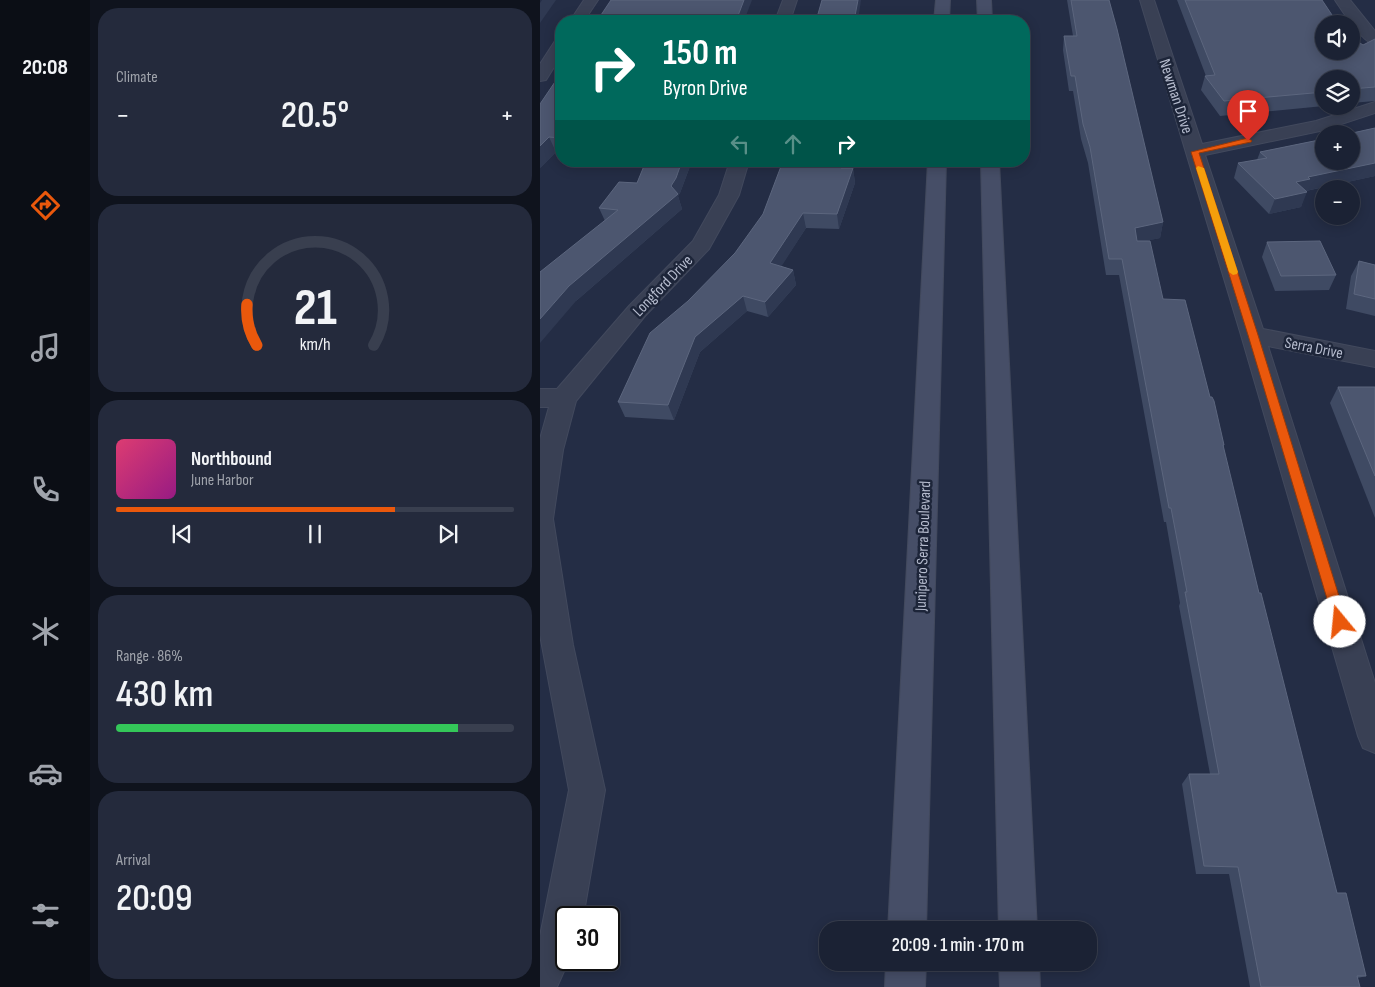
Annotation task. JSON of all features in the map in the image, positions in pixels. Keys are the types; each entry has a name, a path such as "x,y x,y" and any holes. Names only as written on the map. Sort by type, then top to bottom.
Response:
{"main road":[{"path":"942,15 943,0"},
{"path":"984,0 985,15"},
{"name":"Junipero Serra Boulevard","path":"907,921 937,167"},
{"path":"990,167 1018,921"},
{"path":"905,987 906,971"},
{"path":"1019,971 1020,987"}],"street":[{"path":"581,15 591,0"},
{"path":"785,15 790,0"},
{"name":"Newman Drive","path":"1147,0 1253,335 1375,736"},
{"path":"1342,0 1359,23 1375,40"},
{"path":"540,76 555,53"},
{"path":"1195,152 1320,126 1375,106"},
{"name":"Longford Drive","path":"552,398 702,244 729,196 738,167"},
{"name":"Serra Drive","path":"1253,335 1375,359"},
{"path":"540,517 550,450 552,398"},
{"path":"540,521 556,645 588,790 560,936 540,980"}],"building":[{"path":"611,0 744,0 738,15 601,15"},
{"path":"822,0 858,0 855,15 818,15"},
{"path":"1071,0 1109,0 1163,222 1135,228 1137,241 1150,241 1163,299 1185,300 1210,397 1214,401 1259,593 1261,593 1337,893 1346,893 1366,976 1357,976 1360,987 1261,987 1238,867 1204,866 1189,774 1219,774 1185,592 1187,592 1171,508 1169,508 1122,259 1109,259 1090,147 1083,124 1075,76 1071,76 1064,36 1077,36"},
{"path":"1185,0 1322,0 1332,15 1315,15 1315,60 1360,60 1360,43 1363,45 1375,39 1375,87 1360,88 1360,70 1315,70 1315,93 1224,101 1205,76 1215,75"},
{"path":"555,82 555,138 549,137 540,146 540,104"},
{"path":"1375,128 1375,163 1360,166 1360,131"},
{"path":"1315,141 1315,170 1342,170 1308,177 1310,179 1296,182 1307,192 1275,199 1238,163 1267,158 1260,152"},
{"path":"644,167 680,167 671,186 678,194 569,286 540,319 540,272 618,210 599,208 619,182 637,183"},
{"path":"781,167 853,168 837,214 803,213 770,263 793,270 765,302 743,296 695,337 668,405 618,402 650,333 688,301 735,253 763,214"},
{"path":"1320,241 1336,275 1281,276 1267,242"},
{"path":"1359,261 1375,265 1375,299 1354,294"},
{"path":"1338,387 1375,387 1375,476"}],"slow traffic":[{"path":"1200,168 1233,272"}],"route":[{"path":"1248,141 1195,152 1340,622"}]}
